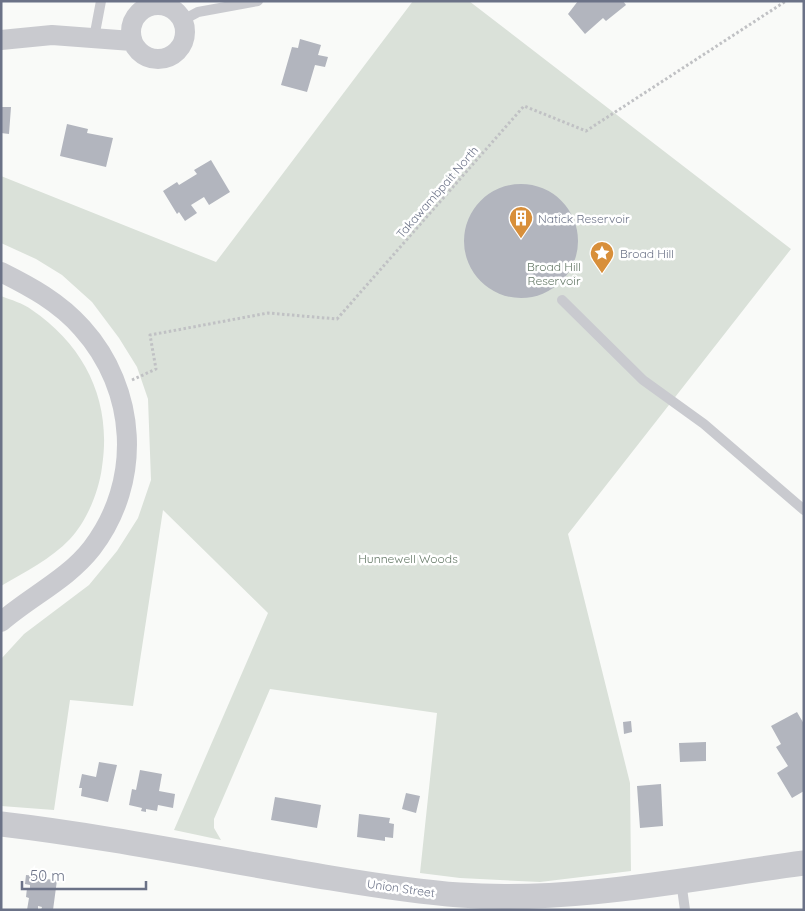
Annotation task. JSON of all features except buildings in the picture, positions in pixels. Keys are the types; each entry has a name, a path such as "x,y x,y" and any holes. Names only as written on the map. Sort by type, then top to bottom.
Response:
{"street":[{"path":"151,5 166,6 173,9 183,20 184,42 178,51 169,57 149,58 142,54 132,41 130,33 134,19 138,13 151,5"},
{"path":"1,40 52,35 132,41"},
{"path":"1,272 45,296 82,327 108,364 118,386 125,411 128,432 125,474 113,513 104,530 80,562 1,622"},
{"name":"Union Street","path":"1,824 396,888 540,903 804,862"}],"lane":[{"path":"94,38 101,1"},
{"path":"183,20 198,12 258,1"},
{"path":"562,300 643,380 704,424 804,510"},
{"path":"681,880 685,910"}],"path":[{"name":"Takawambpait North","path":"118,386 156,369 150,335 268,313 337,319 524,106 586,131 786,1"}],"green space":[{"name":"Hunnewell Woods","path":"413,1 469,1 791,249 568,534 630,783 631,871 540,882 460,878 420,873 437,713 270,689 214,819 214,828 221,840 174,830 268,613 163,510 133,706 70,700 54,810 1,806 1,659 24,634 89,585 117,551 138,518 151,480 148,399 137,367 119,338 92,302 62,275 36,259 1,243 1,176 216,262"},
{"path":"1,296 28,308 51,325 81,359 91,378 98,399 103,420 104,443 98,486 82,524 63,546 46,559 1,586"}],"place":[{"name":"Natick Reservoir","path":"521,239"},
{"name":"Broad Hill","path":"602,274"}],"park label":[{"name":"Broad Hill Reservoir","path":"554,273"}]}
